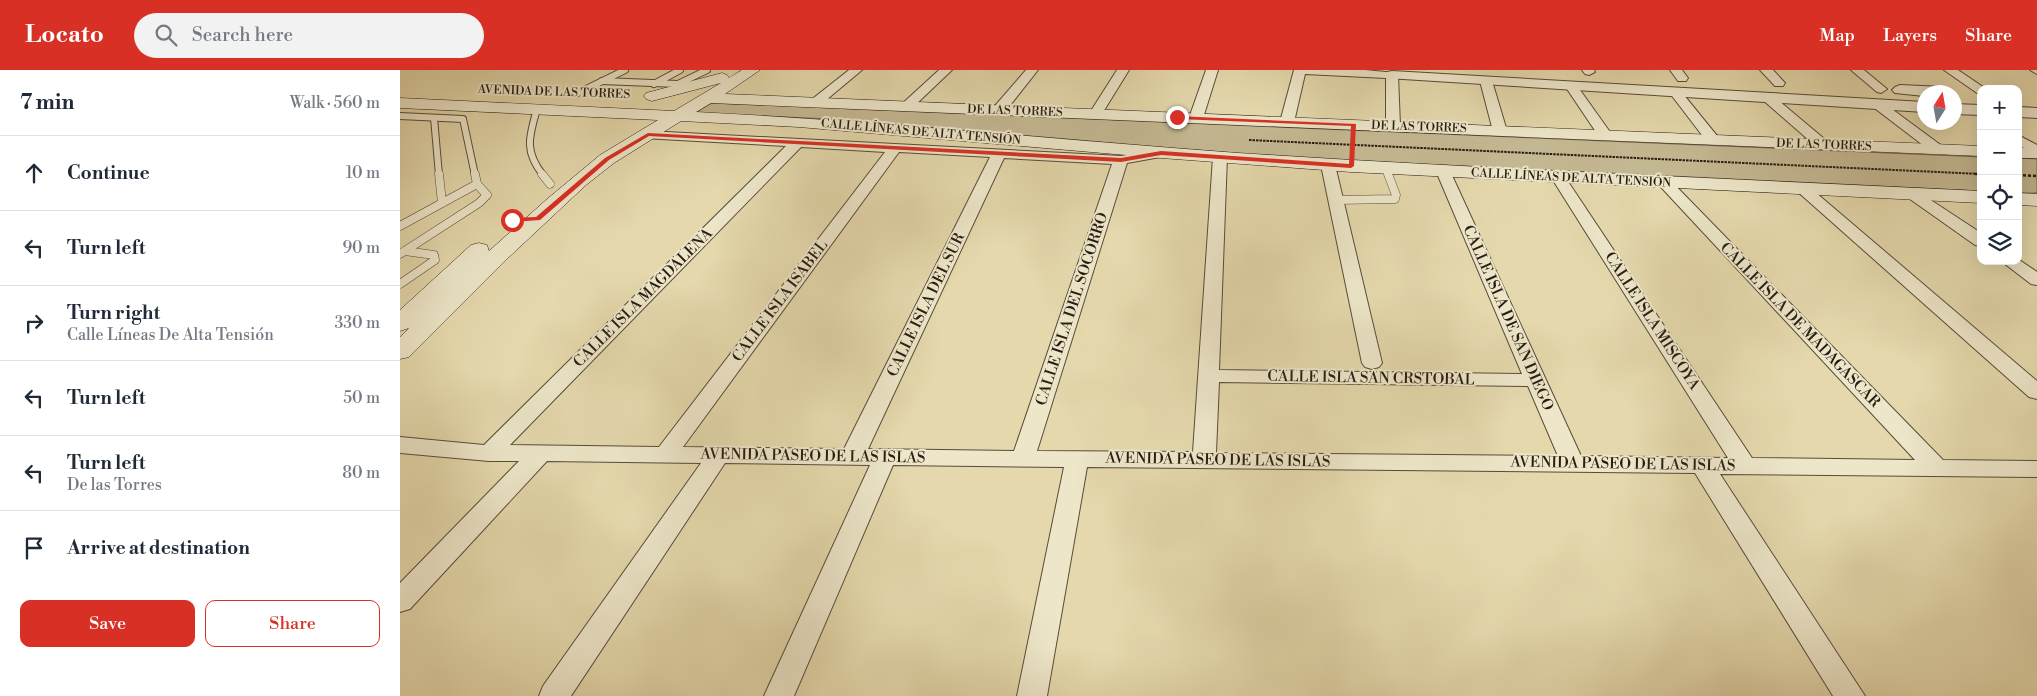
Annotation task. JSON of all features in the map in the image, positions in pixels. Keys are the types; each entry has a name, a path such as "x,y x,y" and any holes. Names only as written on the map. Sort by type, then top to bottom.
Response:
{"main road":[{"path":"400,323 550,184 608,138 685,106 753,70"},
{"path":"400,352 538,219 607,159 648,135 729,74"},
{"path":"653,90 729,74"},
{"name":"AVENIDA DE LAS TORRES","path":"558,92 653,90 685,106"},
{"name":"AVENIDA DE LAS TORRES","path":"400,103 556,110 685,106"},
{"name":"DE LAS TORRES","path":"685,106 815,103 907,106 1977,151"},
{"name":"CALLE LÍNEAS DE ALTA TENSIÓN","path":"685,106 808,123 1328,165 1977,197"},
{"path":"556,110 598,120 608,138"},
{"path":"2022,152 2037,152"},
{"path":"2022,199 2037,200"},
{"path":"512,220 538,219"}],"street":[{"path":"815,103 856,70"},
{"path":"907,106 946,70"},
{"path":"999,110 1032,70"},
{"path":"1095,114 1123,70"},
{"path":"1196,118 1212,70"},
{"path":"1287,122 1301,70 1394,73 1486,81 1567,76 1589,71 1608,73"},
{"path":"1550,70 1567,76 1675,92 1917,107"},
{"path":"1857,70 1881,89"},
{"path":"1950,70 1977,87"},
{"path":"1393,126 1394,73"},
{"path":"1674,75 1701,79"},
{"path":"1567,76 1605,135"},
{"path":"1763,76 1779,83 1797,84"},
{"path":"1486,81 1500,131"},
{"path":"1853,87 1917,91"},
{"path":"1675,92 1706,140"},
{"path":"1962,94 1977,95"},
{"path":"1768,98 1823,144"},
{"path":"1877,104 1937,149"},
{"path":"1962,110 1977,112"},
{"path":"2022,112 2037,114"},
{"name":"CALLE LÍNEAS DE ALTA TENSIÓN","path":"648,135 1121,160 1161,153"},
{"path":"2022,142 2037,152"},
{"name":"CALLE ISLA MAGDALENA","path":"489,453 796,144"},
{"name":"CALLE ISLA ISABEL","path":"665,455 894,148"},
{"name":"CALLE ISLA DEL SUR","path":"853,456 999,154"},
{"path":"1204,460 1220,157"},
{"name":"CALLE ISLA DEL SOCORRO","path":"1024,458 1121,160"},
{"path":"1328,165 1372,363"},
{"name":"CALLE ISLA DE SAN DIEGO","path":"1442,171 1573,464"},
{"name":"CALLE ISLA MISCOYA","path":"1558,177 1746,466"},
{"name":"CALLE ISLA DE MADAGASCAR","path":"1664,182 1937,468"},
{"path":"1803,189 2037,392"},
{"path":"1909,194 1977,238"},
{"path":"2016,265 2037,280"},
{"name":"CALLE ISLA SAN CRSTOBAL","path":"1207,376 1535,380"},
{"name":"AVENIDA PASEO DE LAS ISLAS","path":"400,445 489,453 540,454 2037,469"},
{"path":"400,601 540,454"},
{"path":"554,696 719,455"},
{"path":"779,696 885,457"},
{"path":"1032,696 1077,459"},
{"path":"1702,465 1850,696"}],"lane":[{"path":"578,93 625,70"},
{"path":"653,90 672,74 680,70"},
{"path":"602,81 653,90 678,84 707,70"},
{"path":"672,74 697,76"},
{"path":"537,109 529,137 533,162 550,184"},
{"path":"400,116 463,120 477,184 487,195 479,203 402,253"},
{"path":"434,118 442,202"},
{"path":"1336,200 1396,199 1386,168"},
{"path":"400,226 477,184"},
{"path":"400,284 435,260 434,255 402,253"}],"path":[{"path":"1351,166 1354,125"},
{"path":"1246,140 1977,174"},
{"path":"1706,140 1717,162"},
{"path":"1848,146 1909,194"},
{"path":"2022,175 2037,176"}],"shaded area":[{"path":"712,103 1977,157 1977,191 1279,157 830,119 695,113"},
{"path":"2022,158 2037,159 2037,193 2022,193"}],"route":[{"path":"512,220 538,219 596,167 648,135 1121,160 1161,153 1351,166 1354,125 1177,117"}]}
